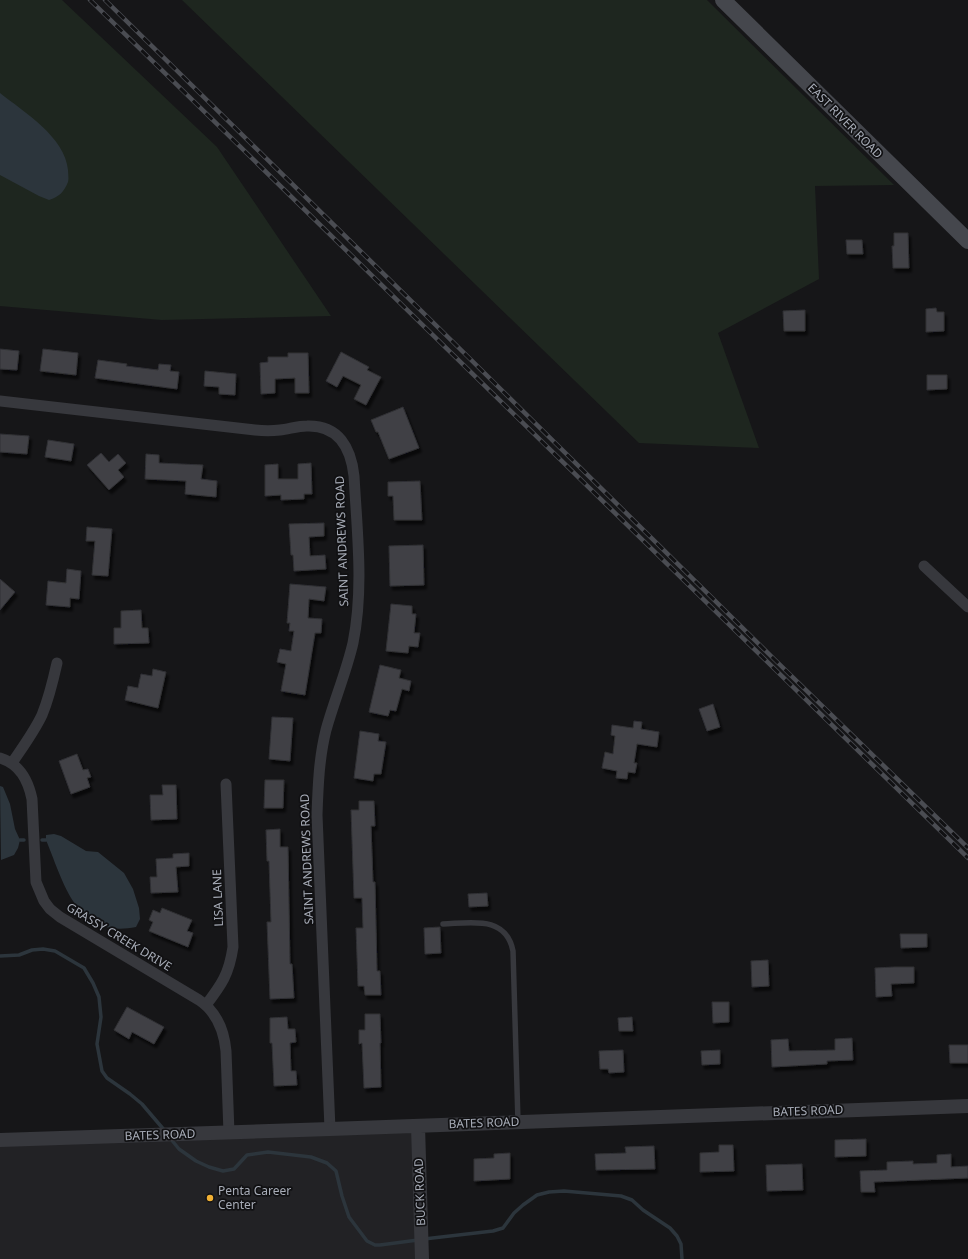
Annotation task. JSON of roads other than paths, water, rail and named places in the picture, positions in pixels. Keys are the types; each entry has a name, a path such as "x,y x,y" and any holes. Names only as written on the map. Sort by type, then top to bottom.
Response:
{"main road":[{"name":"EAST RIVER ROAD","path":"723,0 968,241"}],"street":[{"name":"SAINT ANDREWS ROAD","path":"0,400 255,430 270,431 307,426 317,427 336,435 343,441 348,450 354,476 359,584 357,614 353,643 326,730 321,754 318,788 330,1129"},
{"path":"924,566 968,607"},
{"path":"12,763 41,716 50,694 57,663"},
{"name":"GRASSY CREEK DRIVE","path":"0,758 12,763 25,777 30,789 32,800 36,882 44,901 50,909 60,917 206,1005 217,1018 225,1039 229,1133"},
{"name":"LISA LANE","path":"206,1005 222,984 228,971 232,947 226,784"},
{"name":"BATES ROAD","path":"0,1140 968,1106"},
{"name":"BUCK ROAD","path":"418,1126 422,1259"}],"lane":[{"path":"443,924 488,923 502,929 511,942 513,951 518,1122"}],"waterway":[{"path":"0,956 19,955 32,950 43,949 55,951 84,968 99,997 101,1017 97,1044 102,1071 107,1078 142,1104 165,1131"},
{"path":"170,1138 179,1149 196,1161 223,1171 234,1169 247,1155 268,1152 311,1157 327,1163 336,1171 349,1217 367,1241 375,1245 380,1245 418,1240"},
{"path":"424,1239 493,1231 503,1228 514,1213 537,1195 549,1192 564,1191 621,1196 632,1200 643,1210 670,1228 677,1236 681,1244 682,1259"}],"railway":[{"path":"90,0 968,858"},
{"path":"105,0 968,848"}],"place":[{"name":"Penta Career Center","path":"210,1198"}]}
